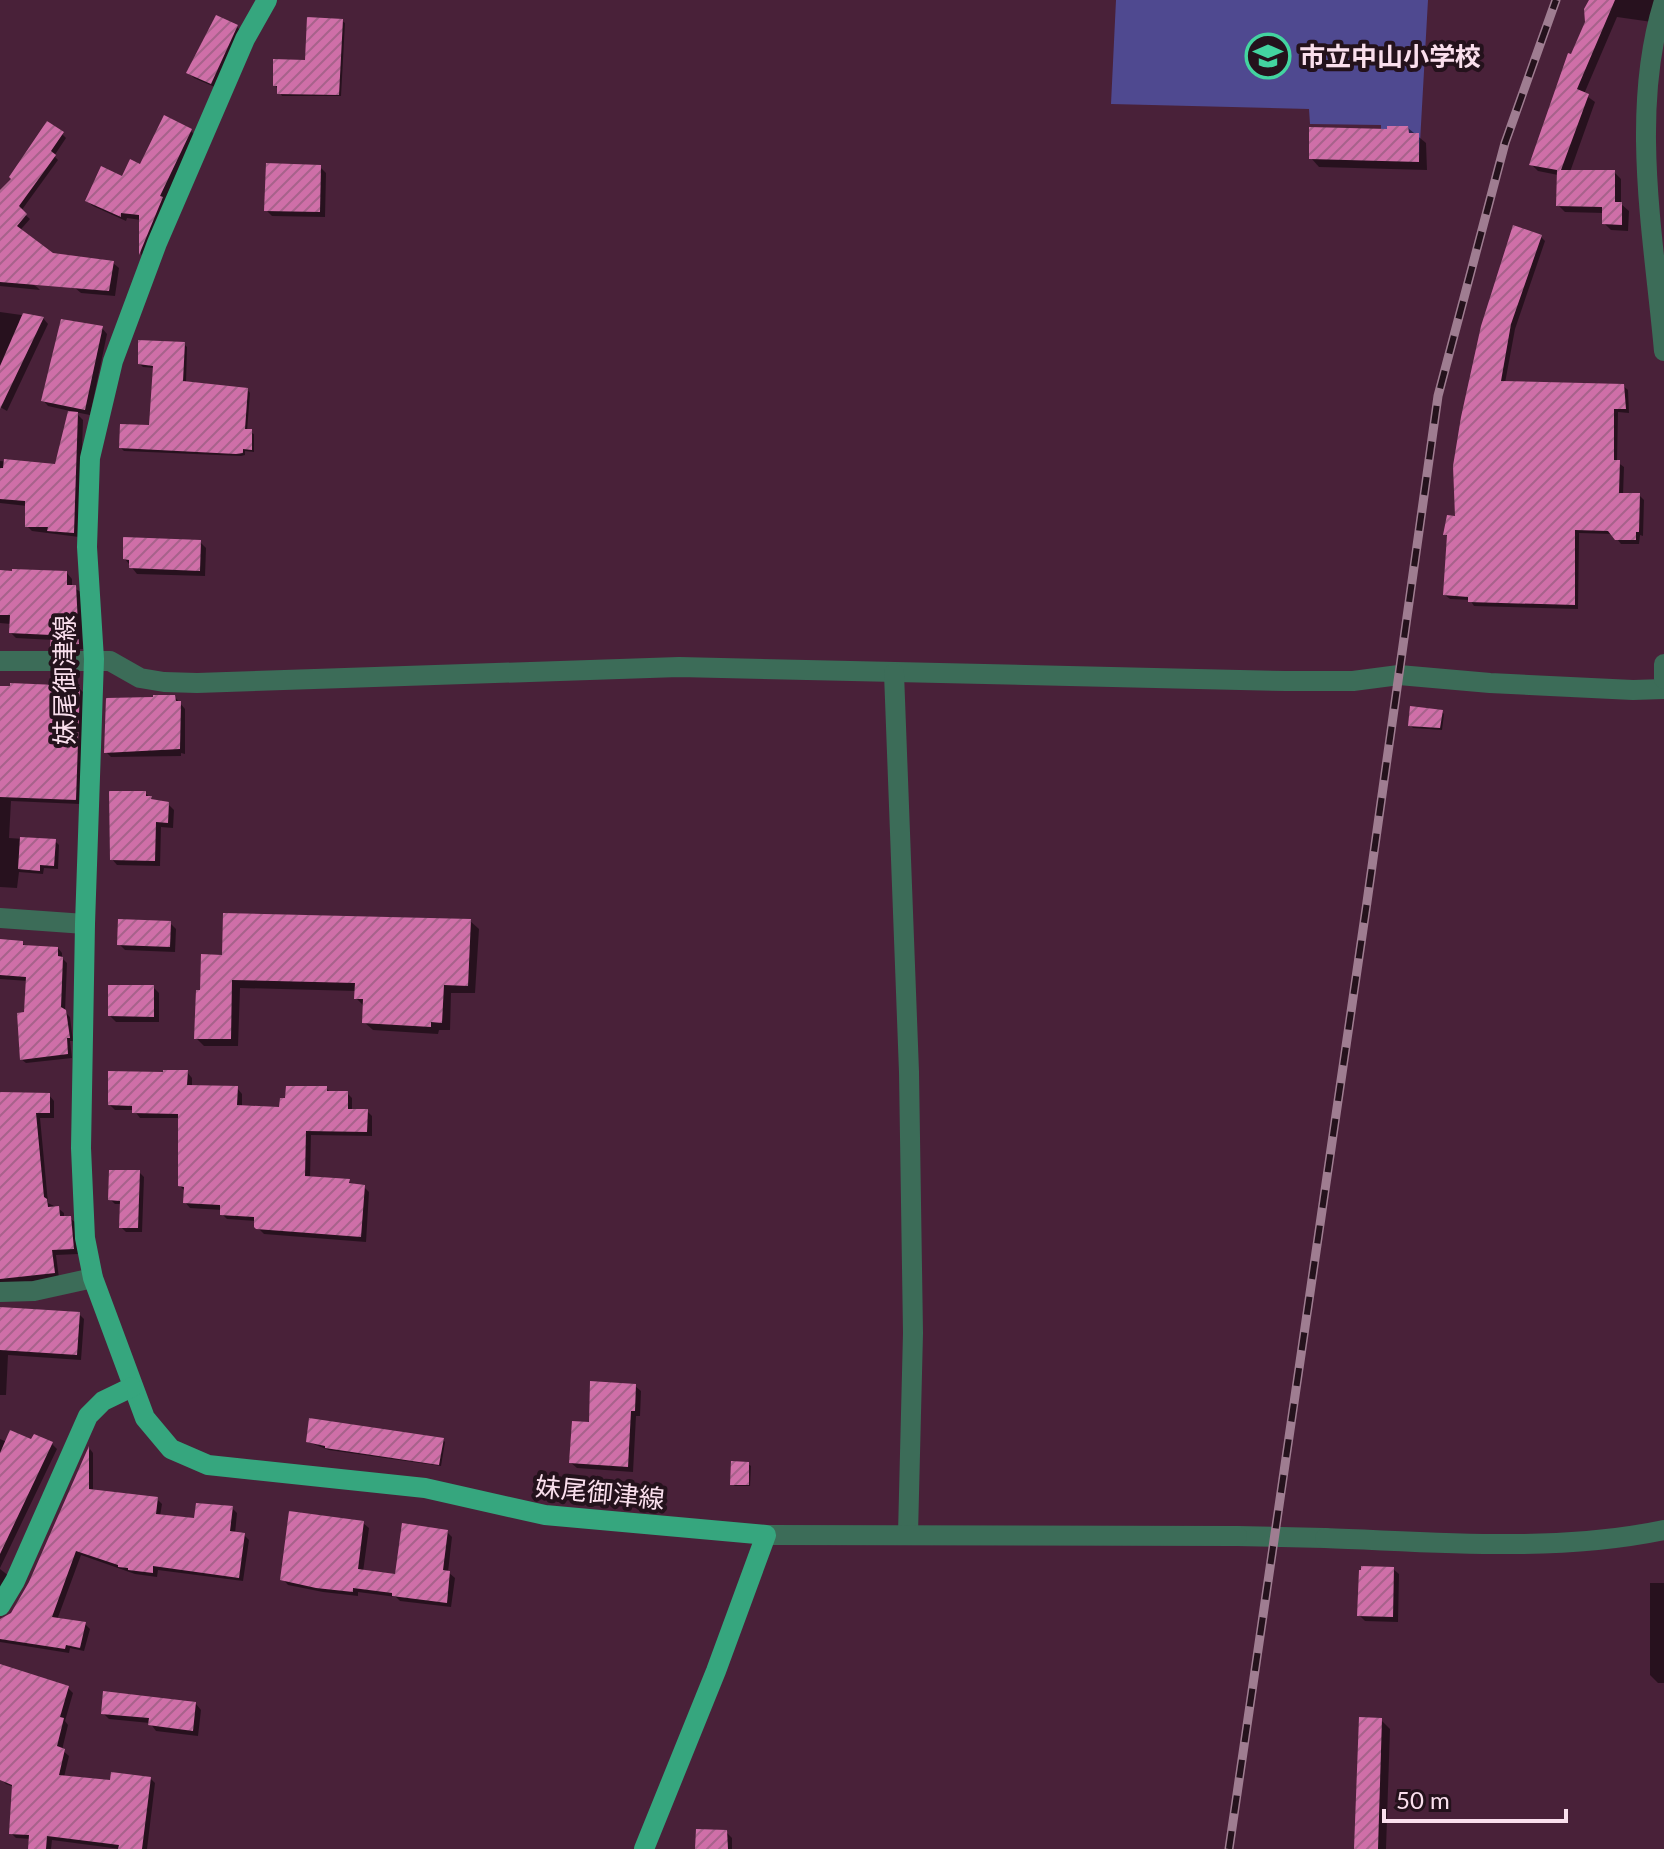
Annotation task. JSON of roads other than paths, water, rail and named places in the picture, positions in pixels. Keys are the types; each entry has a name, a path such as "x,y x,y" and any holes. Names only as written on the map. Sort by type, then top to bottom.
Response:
{"main road":[{"name":"妹尾御津線","path":"267,0 245,39 157,243 113,361 90,458 87,547 94,659 81,1148 85,1238 93,1278 145,1418 171,1449 208,1465 425,1488 545,1515 766,1535"},
{"path":"0,1606 15,1581 88,1416 103,1401 132,1387"},
{"path":"644,1849 716,1671 766,1535"}],"street":[{"path":"1664,1 1645,102 1645,130 1664,351"},
{"path":"0,661 94,659 110,661 140,678 197,683 679,667 1286,681 1353,681 1399,675 1490,683 1664,689"},
{"path":"1664,664 1664,679"},
{"path":"894,673 909,1072 913,1333 908,1534"},
{"path":"0,918 85,924"},
{"path":"0,1292 34,1291 93,1278"},
{"path":"766,1535 1237,1536 1499,1544 1623,1539 1664,1530"}],"railway":[{"path":"1229,1849 1438,396 1505,143 1556,0"}],"place":[{"name":"市立中山小学校","path":"1268,56"}]}
